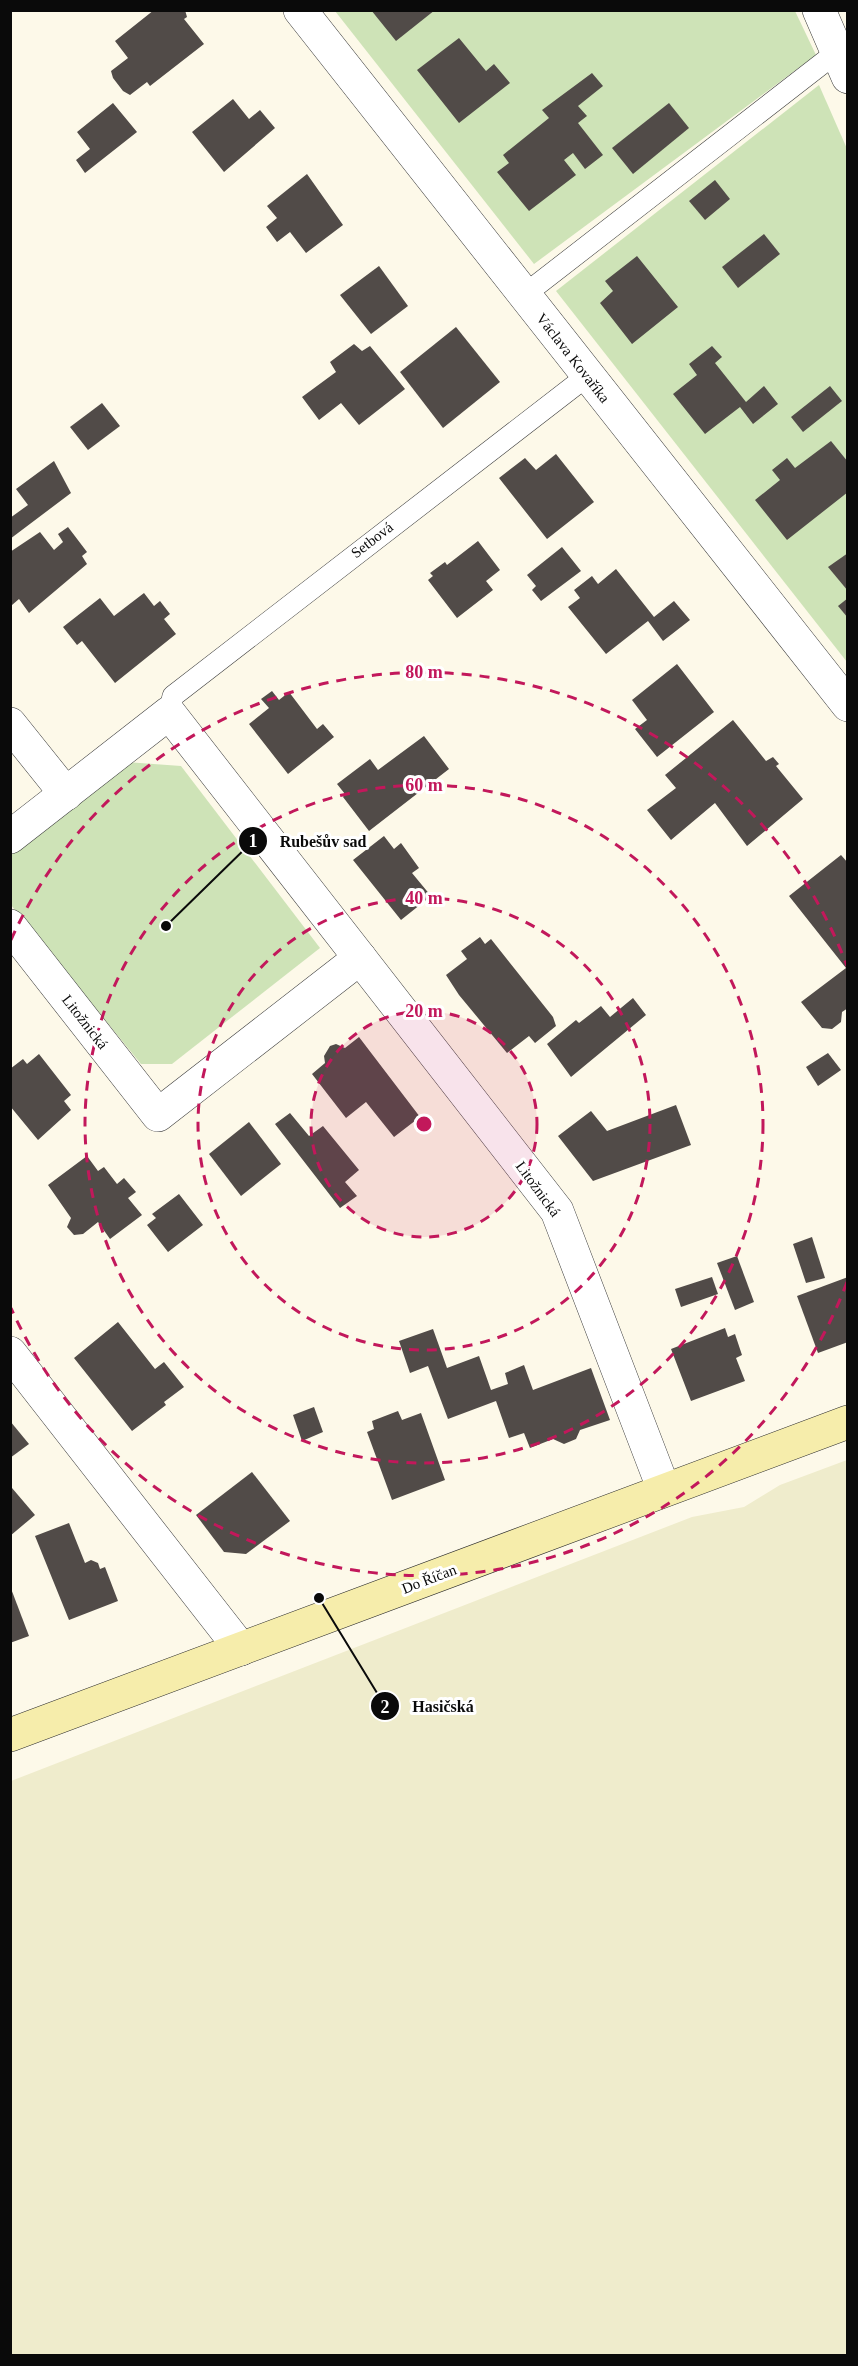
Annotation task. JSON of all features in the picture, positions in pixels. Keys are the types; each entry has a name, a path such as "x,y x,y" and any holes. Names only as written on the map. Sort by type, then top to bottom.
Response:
{"street":[{"name":"Václava Kovaříka","path":"300,10 848,705"},
{"path":"819,10 842,64"},
{"path":"10,837 169,713"},
{"name":"Litožnická","path":"169,713 557,1211 664,1490"},
{"path":"10,724 66,794"},
{"name":"Litožnická","path":"10,926 158,1115 360,958"},
{"path":"10,1353 241,1649"},
{"name":"Do Říčan","path":"10,1735 848,1422"}],"lane":[{"path":"524,295 842,64"},
{"name":"Setbová","path":"169,713 173,696 587,376"}],"shaded area":[{"path":"847,1460 847,2355 11,2355 11,1781 692,1517 744,1507 780,1485"}],"green space":[{"path":"335,11 795,11 816,55 534,264"},
{"path":"819,85 848,151 847,662 556,291"},
{"path":"126,762 181,766 320,948 172,1064 141,1064 11,905 10,848"}],"building":[{"path":"154,10 185,10 187,17 184,19 204,44 150,86 147,82 130,95 123,91 113,78 111,71 128,58 115,41"},
{"path":"371,10 435,10 396,41"},
{"path":"459,38 486,71 494,64 510,83 459,123 417,70"},
{"path":"592,73 603,86 578,106 587,116 578,123 603,155 585,169 573,153 564,160 576,175 529,211 497,172 509,163 503,155 549,118 542,110"},
{"path":"233,99 249,119 260,110 275,128 224,172 192,132"},
{"path":"113,103 137,132 85,173 76,160 90,149 77,132"},
{"path":"669,103 689,128 633,174 612,148"},
{"path":"307,174 343,225 306,253 290,232 277,242 266,227 277,218 267,206"},
{"path":"715,180 730,199 705,220 689,201"},
{"path":"764,234 780,254 738,288 722,267"},
{"path":"637,256 678,307 632,344 600,303 613,291 605,281"},
{"path":"379,266 408,306 371,334 340,295"},
{"path":"456,327 500,382 443,428 400,372"},
{"path":"354,344 362,351 370,346 405,389 359,425 341,403 319,420 302,397 336,372 330,362"},
{"path":"712,346 722,357 715,363 746,402 764,386 778,404 753,424 740,407 705,434 673,394 697,375 689,364"},
{"path":"830,386 842,401 803,432 791,417"},
{"path":"102,403 120,426 88,450 70,427"},
{"path":"831,441 848,462 848,492 787,540 755,500 780,480 772,470 787,458 795,468"},
{"path":"556,454 594,502 547,539 499,478 525,458 536,470"},
{"path":"54,461 71,493 10,539 10,518 28,505 16,489"},
{"path":"68,527 87,552 82,556 87,564 29,613 19,599 12,605 10,552 40,532 54,550 63,542 58,534"},
{"path":"478,541 500,570 486,581 493,590 457,618 428,580 433,576 430,573 445,562 447,565"},
{"path":"562,547 581,571 541,601 532,590 536,586 527,575"},
{"path":"848,553 848,591 828,567"},
{"path":"616,569 654,617 674,601 690,620 663,641 648,621 606,654 568,607 580,598 574,590 592,576 598,584"},
{"path":"144,593 154,606 160,601 170,614 164,619 176,634 115,683 82,641 77,645 63,627 100,598 114,616"},
{"path":"848,598 848,618 838,606"},
{"path":"677,664 714,712 657,757 635,729 647,720 632,700"},
{"path":"272,691 279,700 289,692 317,729 323,724 334,737 288,774 249,724 269,708 261,699"},
{"path":"733,720 766,761 773,757 779,764 776,766 803,799 747,846 715,803 671,840 647,810 676,788 665,775"},
{"path":"424,736 449,769 369,831 343,797 345,794 337,784 370,759 378,770"},
{"path":"384,836 394,849 401,843 419,868 412,873 431,896 401,920 353,860"},
{"path":"841,855 848,863 848,1008 842,1012 841,1022 832,1029 822,1028 801,1002 846,968 789,896"},
{"path":"480,937 485,944 491,939 553,1017 556,1026 535,1043 529,1036 507,1053 459,995 446,975 467,959 461,951"},
{"path":"633,998 646,1015 571,1077 547,1044 576,1020 579,1023 601,1006 610,1017"},
{"path":"359,1037 420,1117 394,1137 366,1102 346,1118 312,1074 325,1063 324,1056 330,1046 336,1044 345,1048"},
{"path":"828,1053 841,1070 818,1086 806,1067"},
{"path":"39,1054 71,1095 64,1101 71,1110 38,1140 10,1106 10,1069 23,1059 27,1064"},
{"path":"676,1105 691,1145 593,1181 558,1136 591,1111 607,1131"},
{"path":"290,1113 309,1136 323,1126 359,1170 345,1182 357,1196 340,1208 275,1124"},
{"path":"249,1122 281,1164 241,1196 209,1154"},
{"path":"87,1156 98,1171 104,1167 117,1184 124,1178 136,1192 128,1198 142,1215 110,1239 98,1222 83,1234 74,1235 67,1227 71,1218 48,1185"},
{"path":"179,1194 203,1225 168,1252 147,1225 156,1218 152,1214"},
{"path":"812,1237 825,1278 806,1283 793,1244"},
{"path":"737,1256 754,1302 735,1310 717,1263"},
{"path":"712,1277 718,1294 681,1307 675,1289"},
{"path":"848,1277 848,1342 818,1353 797,1296"},
{"path":"118,1322 155,1369 164,1362 184,1387 164,1402 166,1405 132,1431 74,1358"},
{"path":"725,1328 728,1337 735,1334 742,1355 736,1358 745,1381 691,1401 671,1349"},
{"path":"433,1329 447,1368 479,1356 491,1390 508,1384 505,1373 524,1365 533,1390 591,1368 610,1420 580,1430 576,1439 564,1444 553,1439 530,1448 524,1433 509,1438 496,1401 448,1419 428,1366 410,1373 399,1341"},
{"path":"314,1407 323,1432 302,1441 293,1415"},
{"path":"398,1411 402,1420 421,1413 445,1480 392,1500 367,1432 374,1429 372,1421"},
{"path":"10,1421 29,1444 10,1458"},
{"path":"252,1472 290,1521 246,1554 224,1552 196,1515"},
{"path":"12,1488 35,1515 10,1536 10,1490"},
{"path":"69,1523 85,1563 91,1560 98,1563 100,1569 105,1567 118,1601 69,1620 35,1536"},
{"path":"10,1586 29,1636 10,1643"}],"place":[{"name":"Rubešův sad","path":"166,926"},
{"name":"Hasičská","path":"319,1598"}]}
